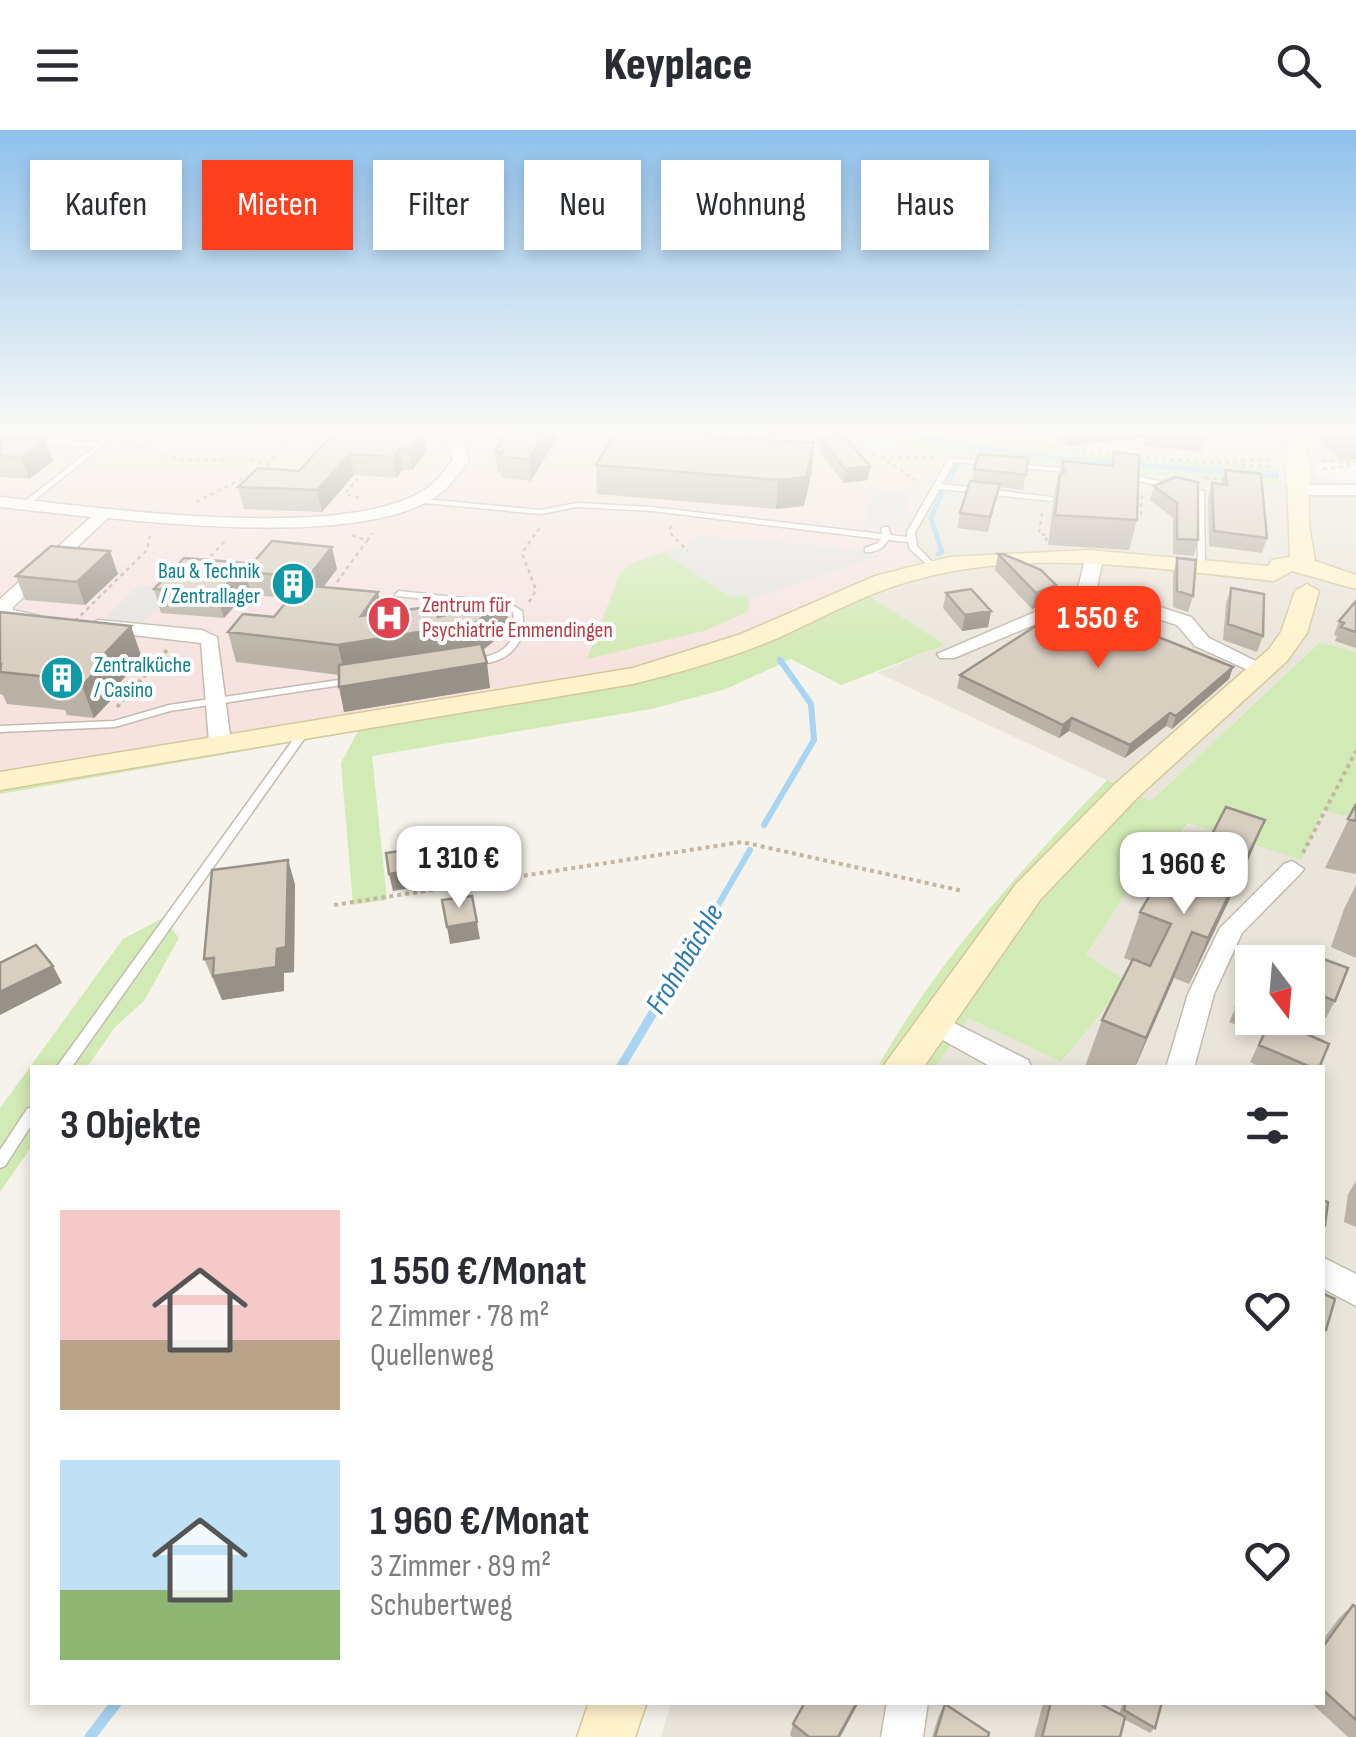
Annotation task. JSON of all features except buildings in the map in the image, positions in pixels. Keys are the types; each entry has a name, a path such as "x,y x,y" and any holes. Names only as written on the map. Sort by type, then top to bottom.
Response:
{"street":[{"path":"78,509 244,522 323,523 388,509"},
{"path":"1300,509 1303,564"},
{"path":"108,512 7,600 2,610 8,617 219,638 214,701 220,742"},
{"path":"0,781 634,676 720,652 852,592 934,568 1014,556 1095,555 1274,574 1284,584 1307,591 1330,589 1345,581"},
{"path":"948,654 1076,600 1086,590 1095,555"},
{"path":"1274,574 1281,565 1303,564 1345,581"},
{"path":"1086,590 1184,622 1202,642 1264,670"},
{"path":"903,1065 991,937 1040,879 1127,790 1264,670 1294,634 1307,591"},
{"path":"1181,1065 1201,994 1232,928 1292,870"},
{"path":"932,1022 1012,1065"},
{"path":"1325,1273 1356,1290"},
{"path":"606,1737 617,1705"},
{"path":"902,1737 907,1705"}],"lane":[{"path":"516,509 550,512 562,509"},
{"path":"633,509 886,532 912,540"},
{"path":"923,509 912,529 912,540 918,553 934,568"},
{"path":"1202,509 1202,567"},
{"path":"868,550 881,545 886,532"},
{"path":"399,594 506,605 517,612 522,627 518,642 504,656 463,665"},
{"path":"0,729 101,725 214,701 368,679"},
{"path":"66,1065 308,728"},
{"path":"0,1162 30,1116"}],"path":[{"path":"165,516 179,509"},
{"path":"1133,515 1141,516 1143,509"},
{"path":"517,612 536,590 522,553 550,512"},
{"path":"676,512 669,532 688,551"},
{"path":"199,569 244,522"},
{"path":"64,623 147,550 151,532"},
{"path":"337,582 367,541"},
{"path":"101,725 180,634"},
{"path":"1292,870 1356,751"},
{"path":"334,905 742,842 964,891"}],"shaded area":[{"name":"Zentrum für Psychiatrie Emmendingen","path":"0,509 913,509 902,531 917,565 845,589 712,647 611,675 0,776"},
{"path":"868,509 906,509 901,530 863,526"},
{"path":"913,509 1356,509 1356,652 1320,642 1151,801 878,673 944,645 854,586 902,531"},
{"path":"699,535 841,547 841,552 864,548 879,557 749,599 743,594 731,597 664,552 697,540"},
{"path":"139,585 176,589 140,625 102,621"},
{"path":"1323,809 1356,819 1356,1737 661,1737 670,1705 1325,1705 1325,1065 937,1065 968,1018 1061,1062 1086,955 1132,884 1190,823 1300,859"}],"green space":[{"path":"664,552 731,597 743,594 749,599 748,612 704,631 587,659 620,573 631,563"},
{"path":"854,586 945,645 841,685 791,659 726,689 651,709 372,756 387,900 353,905 341,763 358,731 0,794 0,776 611,675 712,647"},
{"path":"1320,642 1356,652 1356,819 1323,810 1301,860 1189,823 1132,884 1086,955 1127,981 1061,1062 968,1018 937,1065 879,1065 954,952 1013,881 1107,780 1151,801"},
{"path":"163,918 179,938 144,1001 115,1027 88,1065 31,1065 123,939"},
{"path":"30,1067 30,1149 0,1192 0,1108"}],"waterway":[{"name":"Frohnbächle","path":"935,509 931,518 942,552 938,554"},
{"name":"Frohnbächle","path":"764,825 814,740 811,704 780,660"},
{"name":"Frohnbächle","path":"710,919 750,850"},
{"name":"Frohnbächle","path":"622,1065 711,916"},
{"name":"Frohnbächle","path":"90,1737 115,1705"}],"place":[{"name":"Bau & Technik / Zentrallager","path":"293,584"},
{"name":"Zentrum für Psychiatrie Emmendingen","path":"389,618"},
{"name":"Zentralküche / Casino","path":"62,678"}]}
